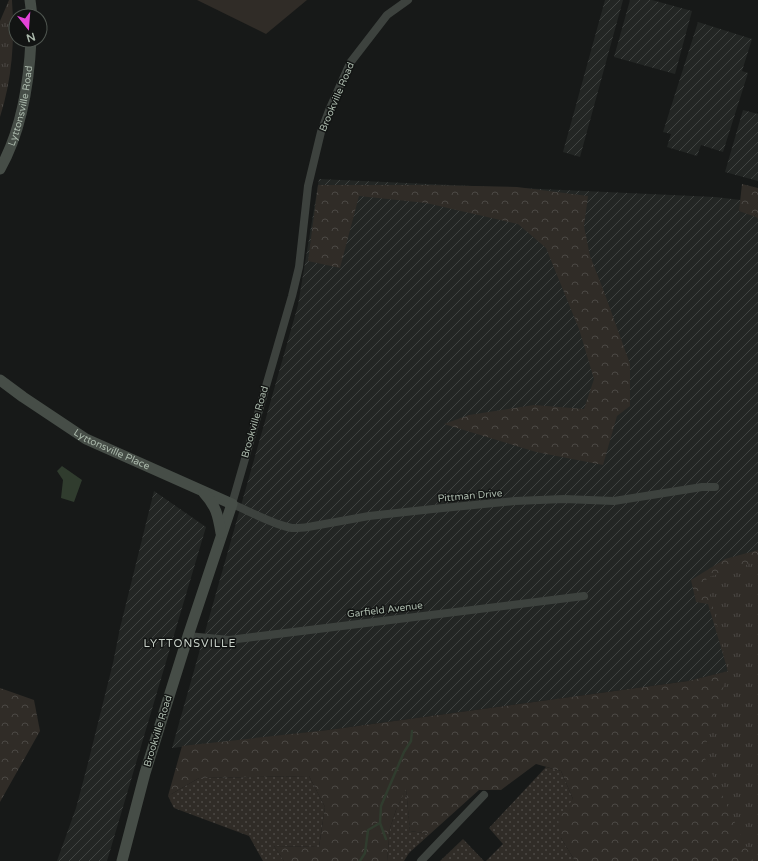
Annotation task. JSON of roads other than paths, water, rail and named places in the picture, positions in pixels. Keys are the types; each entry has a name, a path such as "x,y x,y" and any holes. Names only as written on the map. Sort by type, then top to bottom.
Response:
{"street":[{"name":"Brookville Road","path":"122,861 145,773 188,636 232,504 292,296 299,265 308,186 321,132 350,62 387,15 408,0"},
{"name":"Lyttonsville Road","path":"0,169 14,138 24,106 30,71 31,48"},
{"name":"Lyttonsville Place","path":"0,380 75,432 232,504"},
{"name":"Pittman Drive","path":"232,504 279,524 292,528 308,528 369,516 433,509 515,501 564,499 614,501 702,487 715,487"},
{"path":"202,491 213,502 218,515 221,535"},
{"name":"Garfield Avenue","path":"188,636 229,640 584,596"},
{"path":"421,861 484,795"}],"waterway":[{"path":"386,839 380,823 381,806 404,752 411,741 412,731"},
{"path":"360,861 365,853 368,830 380,823"}],"district":[{"name":"LYTTONSVILLE","path":"190,643"}]}
